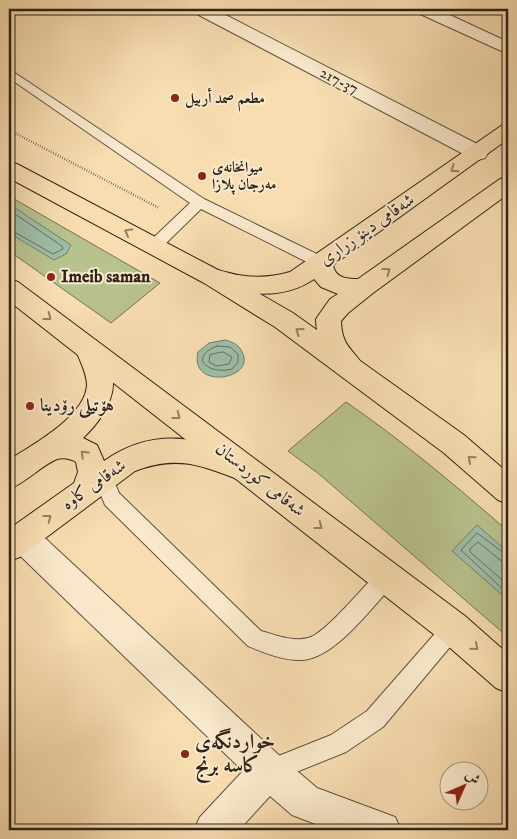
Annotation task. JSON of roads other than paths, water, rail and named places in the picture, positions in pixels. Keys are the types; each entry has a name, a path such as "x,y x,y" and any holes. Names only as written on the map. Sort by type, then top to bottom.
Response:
{"main road":[{"name":"شەقامی دینۆ زراری","path":"212,277 238,285 259,287 280,285 298,278 478,153 508,130"},
{"path":"9,169 212,277 284,320 454,444 508,491"},
{"path":"353,370 333,348 328,336 328,319 339,306 364,287 508,184"},
{"path":"320,262 320,270 332,283 347,288 364,287"},
{"name":"شەقامی کوردستان","path":"9,288 386,578 454,628 508,676"},
{"path":"9,476 82,422 94,405 100,384 88,348"},
{"path":"47,449 60,445 71,446 87,454 93,471 91,480 94,484"},
{"name":"شەقامی کاوە","path":"15,542 125,462 152,452 185,450 216,457 248,470"}],"street":[{"name":"217-37","path":"201,9 478,153"},
{"path":"428,10 508,49"},
{"path":"15,542 305,802 382,830"},
{"path":"213,830 269,771"}],"lane":[{"path":"9,73 199,202 320,262"},
{"path":"154,246 199,202"},
{"path":"94,484 112,499 255,639 281,648 312,648 326,640 386,578"},
{"path":"269,771 338,744 375,719 454,628"}],"water":[{"path":"9,204 71,245 66,254 54,260 9,233"},
{"path":"225,340 236,344 240,348 244,363 239,370 231,375 211,376 203,372 198,364 198,352 209,343"},
{"path":"477,525 508,552 508,600 452,551"}],"place":[{"name":"مطعم صمد أربيل","path":"175,98"},
{"name":"میوانخانەی مەرجان پلازا","path":"202,176"},
{"name":"Imeib saman","path":"51,277"},
{"name":"هۆتیلی رۆدینا","path":"30,406"},
{"name":"خواردنگەی کاسە برنج","path":"185,754"}]}
